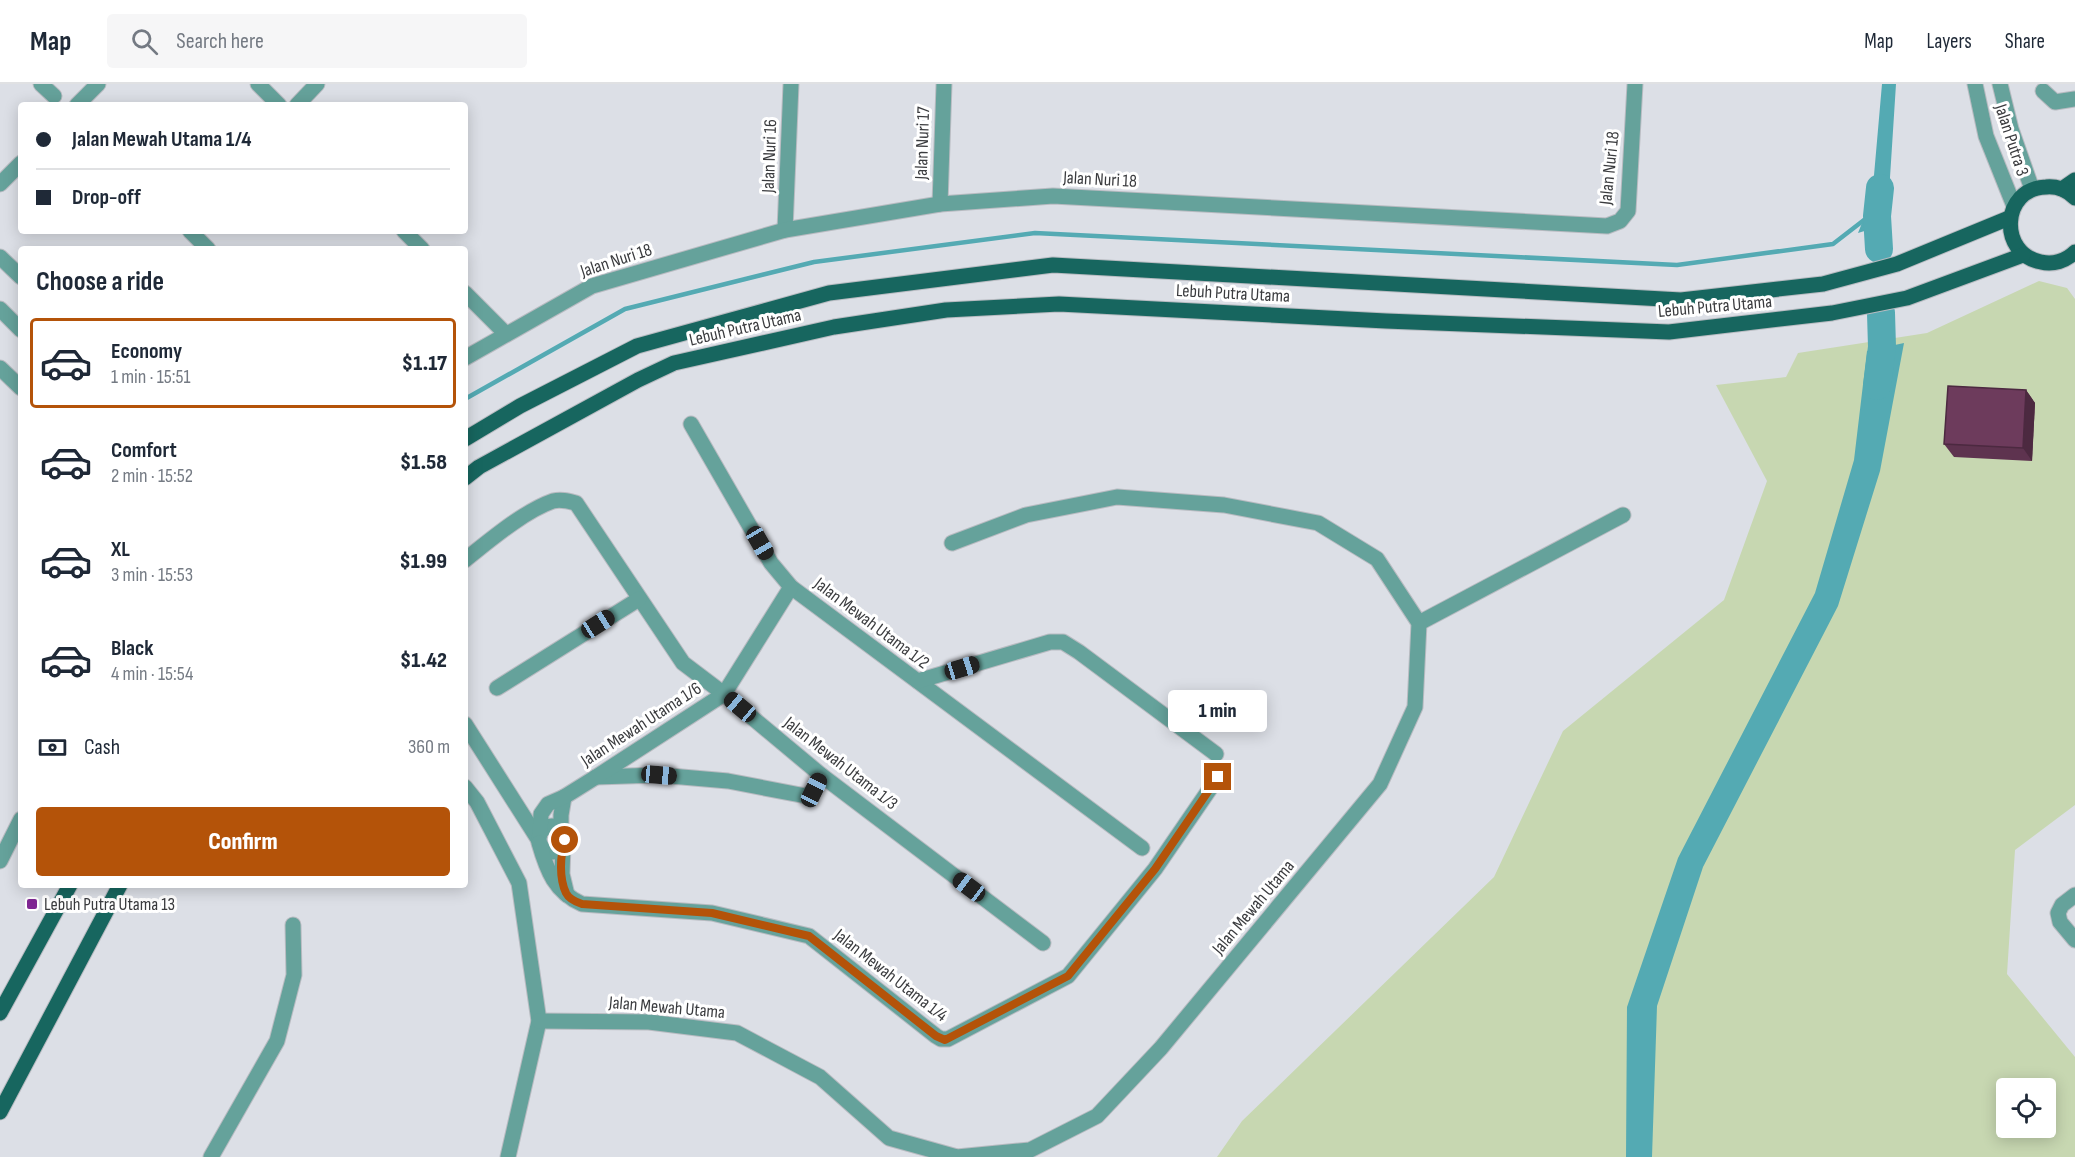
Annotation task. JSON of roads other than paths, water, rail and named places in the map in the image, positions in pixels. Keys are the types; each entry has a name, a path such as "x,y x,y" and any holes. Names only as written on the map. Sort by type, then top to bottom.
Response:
{"main road":[{"path":"2061,189 2075,180"},
{"path":"2074,256 2059,262 2047,263 2034,261 2023,255 2011,238 2011,212 2021,196 2032,189 2042,187 2061,189 2075,198"},
{"name":"Lebuh Putra Utama","path":"468,437 520,406 637,346 829,293 1053,265 1681,300 1823,284 1897,264 2011,212"},
{"name":"Lebuh Putra Utama","path":"468,476 479,467 638,380 674,363 834,327 935,312 1059,304 1386,321 1669,332 1832,313 1907,298 2023,255"},
{"path":"0,1013 68,888"},
{"path":"0,1112 118,888"}],"street":[{"path":"41,84 54,96"},
{"path":"80,102 98,84"},
{"path":"258,84 276,102"},
{"path":"300,102 317,84"},
{"name":"Jalan Nuri 16","path":"785,230 791,84"},
{"name":"Jalan Nuri 17","path":"940,204 944,84"},
{"name":"Jalan Nuri 18","path":"468,356 592,286 785,230 940,204 1053,196 1607,226 1620,221 1628,211 1635,84"},
{"name":"Jalan Putra 3","path":"1975,84 1986,135 2011,212"},
{"name":"Jalan Putra 3","path":"2000,84 2011,129 2032,189"},
{"path":"2043,91 2055,102 2075,99"},
{"path":"0,184 18,166"},
{"path":"193,234 205,246"},
{"path":"407,234 419,246"},
{"path":"0,256 18,275"},
{"path":"468,296 506,334"},
{"path":"0,309 18,327"},
{"path":"0,368 18,385"},
{"name":"Jalan Mewah Utama 1/2","path":"691,423 771,564 791,587 1142,848"},
{"path":"952,543 1026,514 1117,497 1224,505 1318,523 1377,559 1419,623 1623,514"},
{"name":"Jalan Mewah Utama 1/3","path":"468,558 517,520 553,501 565,500 576,503 682,663 724,694 821,775 1043,943"},
{"name":"Jalan Mewah Utama 1/6","path":"539,839 541,814 548,804 596,777 724,694 791,587"},
{"path":"497,688 639,598"},
{"name":"Jalan Mewah Utama","path":"539,1021 649,1022 737,1033 820,1077 889,1138 957,1157 1030,1150 1097,1116 1161,1048 1380,784 1415,707 1419,623"},
{"path":"918,681 1050,642 1063,642 1216,754"},
{"path":"468,729 546,851 560,849 562,838"},
{"path":"596,777 659,775 728,781 806,796 814,790 821,775"},
{"name":"Jalan Mewah Utama 1/4","path":"567,895 582,904 712,913 809,936 936,1036 948,1039 1068,976 1155,869 1218,777"},
{"path":"468,791 477,802 519,883 539,1021 508,1157"},
{"path":"564,797 561,815 562,874 567,895"},
{"path":"0,861 18,825"},
{"path":"562,838 552,826 543,830 539,839 550,878 567,895"},
{"path":"2075,895 2062,905 2058,913 2060,922 2075,940"},
{"path":"211,1157 277,1041 294,975 293,925"}],"water":[{"path":"1882,84 1896,84 1887,224 1858,233 1872,198"},
{"path":"1904,343 1880,471 1838,606 1703,867 1657,1006 1652,1157 1626,1157 1627,1007 1678,858 1815,593 1854,460 1867,351"}],"waterway":[{"path":"1879,249 1877,216 1880,188"},
{"path":"468,397 625,309 814,262 1035,233 1677,265 1833,244 1864,220 1870,218"},
{"path":"1877,386 1882,347 1881,313"}],"place":[{"name":"Lebuh Putra Utama 13","path":"32,904"}]}
